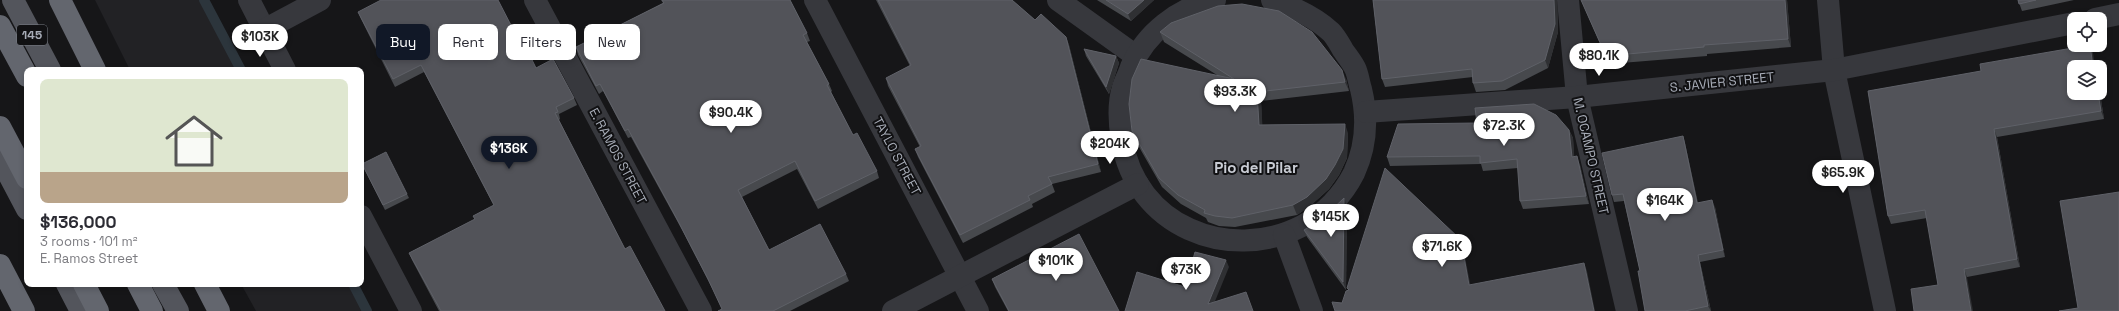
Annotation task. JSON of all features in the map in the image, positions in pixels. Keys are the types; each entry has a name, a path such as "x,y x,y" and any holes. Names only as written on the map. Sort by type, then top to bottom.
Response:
{"highway":[{"path":"60,0 94,67"},
{"path":"0,26 24,70"},
{"path":"0,127 24,172"},
{"path":"0,264 24,311"},
{"path":"86,287 98,311"},
{"path":"140,287 152,311"},
{"path":"207,287 219,311"}],"main road":[{"name":"145","path":"13,0 48,67"},
{"path":"0,158 24,203"},
{"path":"69,287 81,311"},
{"path":"165,287 178,311"}],"street":[{"path":"249,0 283,67"},
{"path":"264,30 320,0"},
{"name":"E. RAMOS STREET","path":"535,0 701,311"},
{"name":"TAYLO STREET","path":"815,0 978,311"},
{"path":"1058,0 1136,56"},
{"path":"1206,1 1176,15 1154,33 1136,56 1123,87 1118,121 1124,154 1138,184 1159,210 1187,229 1218,240 1245,241 1284,235 1312,221 1336,200 1354,173 1364,144 1366,112 1356,69 1332,33 1297,4 1272,0"},
{"name":"M. OCAMPO STREET","path":"1568,0 1577,97 1626,311"},
{"path":"1828,0 1834,70 1885,311"},
{"path":"2107,16 2119,14"},
{"name":"S. JAVIER STREET","path":"1366,112 1577,97 1834,70 2067,24"},
{"path":"893,311 1138,184"},
{"path":"364,222 411,311"},
{"path":"1284,235 1312,311"}],"shaded area":[{"path":"95,0 208,0 242,67 128,67"},
{"path":"243,287 355,287 367,311 256,311"}],"building":[{"path":"381,0 498,0 510,24 506,24 506,60 532,60 536,68 554,60 574,98 556,107 558,112 555,113 625,249 630,246 665,311 441,311 409,253 475,219 473,216 494,205 421,65 393,79 383,60 430,60 430,24 376,24 376,46 358,12"},
{"path":"662,0 790,0 807,33 803,35 829,84 827,85 853,135 857,133 877,171 815,201 795,161 738,190 769,250 820,224 846,274 773,311 718,311 722,309 678,221 628,129 625,131 600,84 596,86 576,47 584,43 584,60 640,60 640,24 622,24 664,3"},
{"path":"878,0 1012,0 1035,20 1041,14 1066,37 1098,164 1048,177 1052,184 1028,196 1030,200 960,235 915,149 921,146 886,78 911,65"},
{"path":"1106,0 1144,0 1128,14"},
{"path":"1373,0 1554,0 1555,24 1545,60 1502,81 1473,83 1472,69 1382,79"},
{"path":"1581,0 1785,0 1788,39 1704,45 1704,47 1606,56"},
{"path":"2018,0 2036,0 2019,4"},
{"path":"1242,4 1279,11 1312,32 1342,70 1345,82 1257,92 1259,125 1345,124 1343,149 1335,165 1326,179 1307,197 1293,205 1232,218 1204,213 1205,210 1178,195 1159,178 1132,131 1129,104 1132,79 1141,59 1234,79 1160,32 1171,23 1218,6"},
{"path":"1084,49 1116,56 1106,87"},
{"path":"2067,49 2067,52 2091,52 2092,60 2067,60 2067,100 2099,100 2101,111 1994,129 2017,259 1964,269 1971,311 1914,311 1911,289 1938,285 1925,210 1888,216 1868,91 1981,71 1980,64"},
{"path":"1534,104 1556,115 1569,130 1572,157 1577,156 1586,196 1520,201 1517,159 1480,163 1480,156 1387,157 1398,124 1477,123 1475,108"},
{"path":"1683,136 1697,203 1712,200 1723,250 1698,255 1708,306 1685,311 1645,311 1638,271 1640,271 1623,194 1612,195 1602,153"},
{"path":"386,152 407,194 383,205 364,168 364,163"},
{"path":"1385,168 1461,240 1469,285 1584,263 1594,311 1335,311 1332,302 1342,303 1346,291 1349,290 1347,288"},
{"path":"2119,192 2119,311 2059,311 2078,308 2060,201"},
{"path":"1344,198 1343,282 1304,230 1323,218"},
{"path":"1079,234 1119,311 1009,311 992,279"},
{"path":"1195,252 1226,260 1208,304 1246,292 1253,311 1125,311 1137,272 1185,287"}],"waterway":[{"path":"204,0 239,67"},
{"path":"355,287 367,311"}],"district":[{"name":"Pio del Pilar","path":"1256,167"}]}
